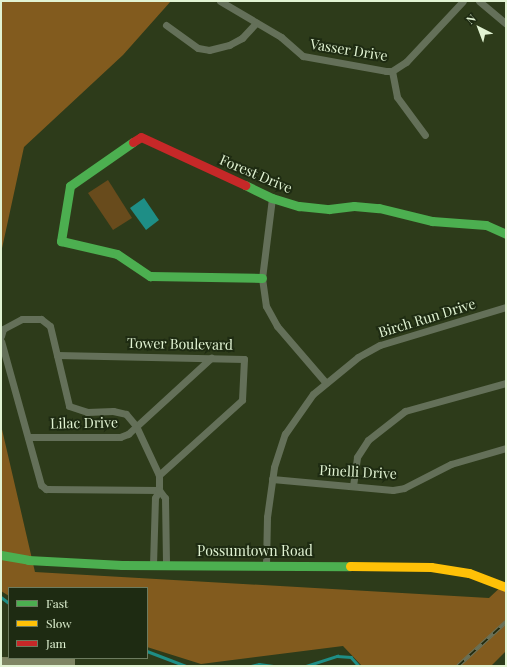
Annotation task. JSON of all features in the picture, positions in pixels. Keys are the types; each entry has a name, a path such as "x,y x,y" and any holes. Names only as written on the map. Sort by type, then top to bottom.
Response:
{"street":[{"name":"Vasser Drive","path":"220,1 281,37 303,56 392,71 406,62 463,1"},
{"path":"480,1 506,24"},
{"path":"166,25 198,48 209,50 229,46 242,38 256,23"},
{"path":"392,71 394,88 400,103 425,135"},
{"name":"Forest Drive","path":"262,278 150,276 117,254 60,241 70,186 141,137 272,198 299,206 329,209 354,206 379,208 432,221 486,225 506,234"},
{"path":"272,198 262,278 266,306 276,326 326,383"},
{"name":"Birch Run Drive","path":"266,565 266,517 272,479 285,434 313,394 358,357 380,345 506,307"},
{"path":"1,336 3,329 11,323 22,319 40,319 50,326 69,406 87,412 113,410 126,414 136,426 159,475 159,490 155,498 153,565"},
{"path":"1,341 41,485 46,489 159,490"},
{"name":"Tower Boulevard","path":"57,355 244,358 242,400 159,475"},
{"name":"Lilac Drive","path":"28,437 120,437 128,434 211,358"},
{"path":"353,486 357,457 368,440 405,411 506,383"},
{"name":"Pinelli Drive","path":"272,479 393,490 404,488 451,464 506,448"},
{"path":"159,490 165,498 166,564"},
{"name":"Possumtown Road","path":"1,555 28,560 153,565 431,567 469,573 506,587"}],"shaded area":[{"path":"1,1 171,1 123,55 24,147 1,253"},
{"path":"108,180 132,218 113,230 88,193"},
{"path":"1,425 35,572 489,598 506,582 506,651 491,666 362,666 343,646 201,664 148,647 148,587 8,587 8,595 1,591"}],"water":[{"path":"144,198 159,220 146,230 130,208"}],"building":[{"path":"1,657 8,657 8,659 75,659 75,666 1,666"}],"waterway":[{"path":"1,597 8,602"},
{"path":"148,651 186,666"},
{"path":"306,666 337,656 351,657 359,666"},
{"path":"251,666 259,664 273,666"}],"railway":[{"path":"458,666 506,622"}],"traffic: fast":[{"path":"133,142 70,186 61,241 117,254 150,276 262,278"},
{"path":"245,185 272,198 299,206 329,209 354,206 379,208 432,221 486,225 506,234"},
{"path":"1,555 28,560 122,565 350,566"}],"traffic: slow":[{"path":"350,566 431,567 469,573 506,587"}],"traffic: jam":[{"path":"133,142 141,137 245,185"}]}
